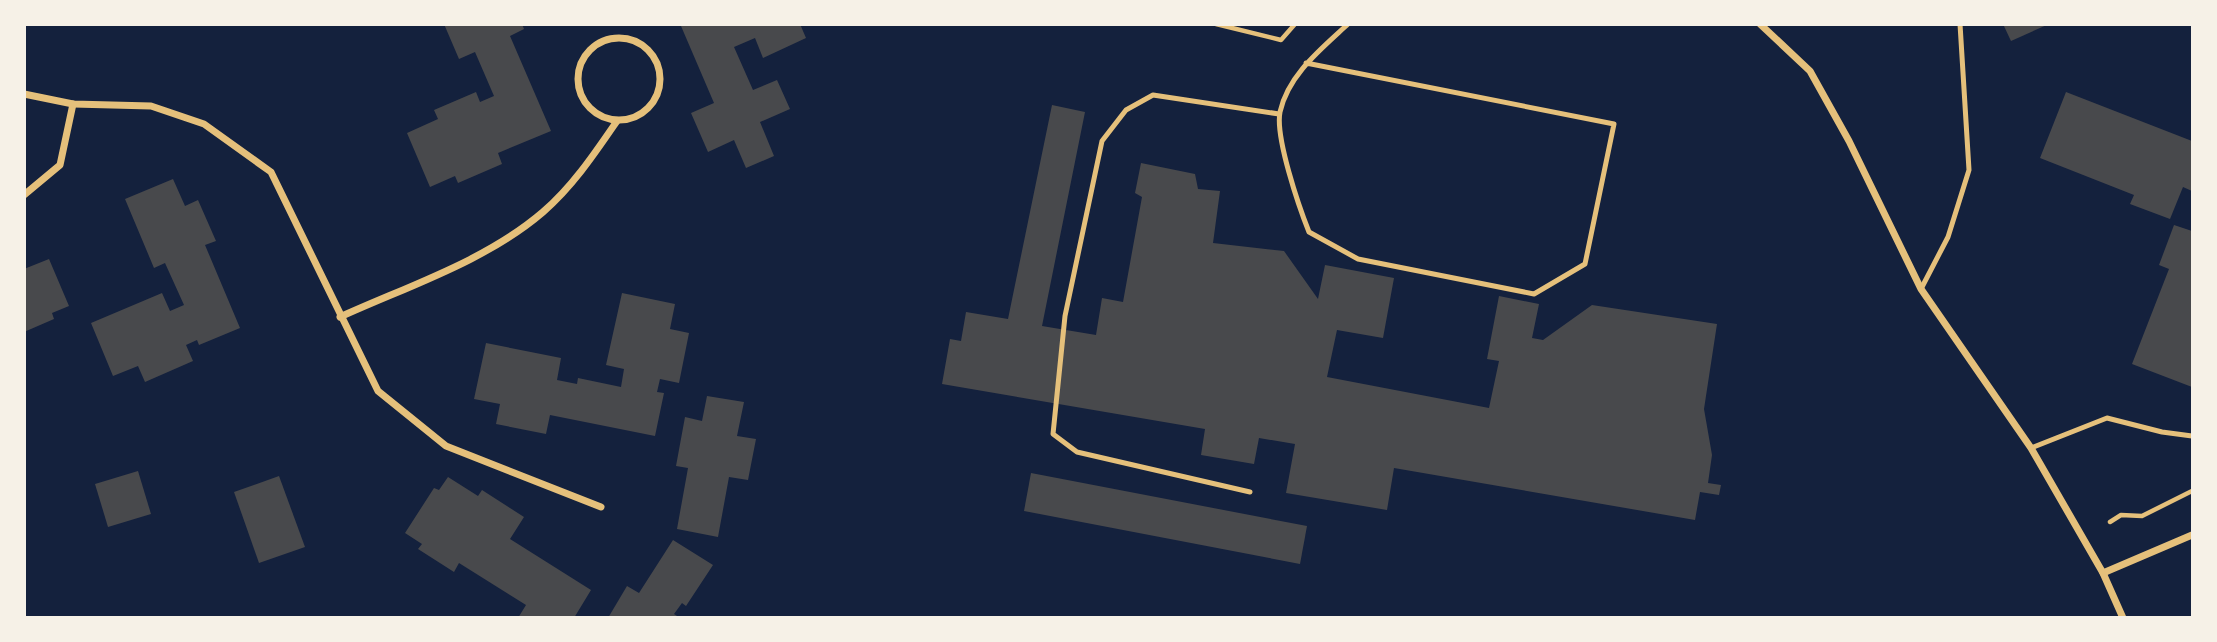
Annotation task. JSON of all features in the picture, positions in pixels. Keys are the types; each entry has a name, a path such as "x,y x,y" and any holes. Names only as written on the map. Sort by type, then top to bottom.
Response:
{"street":[{"path":"1760,24 1810,71 1849,141 1921,289 2031,448 2104,573 2123,618"},
{"path":"340,317 496,246 544,211 583,170 617,121 642,113 658,93 661,80 653,55 643,45 619,38 593,47 583,58 578,86 591,110 617,121"},
{"path":"24,94 73,104 151,106 204,124 271,172 378,391 446,446 601,507"},
{"path":"24,195 60,164 73,104"},
{"path":"2104,573 2193,536"}],"lane":[{"path":"1306,63 1614,124 1585,264 1534,294 1358,259 1309,232 1291,185 1279,114 1306,63 1348,24"},
{"path":"1921,289 1948,237 1969,170 1961,24"},
{"path":"1250,492 1077,452 1053,434 1065,316 1102,141 1126,110 1153,95 1279,114"},
{"path":"2031,448 2107,418 2162,432 2193,436"}],"path":[{"path":"1216,24 1281,40 1295,24"},
{"path":"2110,522 2121,515 2142,516 2193,491"}],"building":[{"path":"444,24 522,24 524,29 510,36 551,131 498,153 502,164 458,183 455,176 430,187 407,133 438,119 434,110 476,92 480,102 494,96 475,52 459,59"},
{"path":"800,24 806,38 763,58 755,38 734,47 753,90 777,80 790,109 760,122 774,156 746,168 734,140 708,152 691,113 714,103 681,26"},
{"path":"2003,24 2049,24 2011,41"},
{"path":"2066,92 2192,141 2192,191 2183,187 2170,219 2130,204 2134,195 2040,158"},
{"path":"1052,105 1085,112 1042,326 1096,335 1102,298 1123,302 1142,197 1135,193 1141,163 1195,174 1198,189 1220,191 1213,243 1284,251 1318,299 1325,265 1394,278 1383,338 1337,330 1327,377 1489,408 1499,361 1487,359 1499,296 1539,304 1532,338 1543,340 1592,305 1717,324 1704,409 1712,455 1708,483 1721,485 1719,495 1700,492 1695,520 1394,468 1387,510 1286,493 1295,444 1259,438 1254,464 1201,455 1205,429 942,384 950,339 961,341 966,312 1008,319"},
{"path":"173,179 185,206 198,200 216,241 205,245 240,328 199,345 197,340 186,345 193,361 145,382 138,366 113,376 91,323 162,293 170,311 184,305 165,263 154,268 125,199"},
{"path":"2174,225 2192,231 2192,387 2132,364 2169,269 2159,265"},
{"path":"49,259 69,306 52,313 54,319 24,332 24,269"},
{"path":"622,293 675,304 670,329 689,333 679,383 660,379 657,392 664,393 655,436 550,415 546,434 496,424 500,404 474,399 486,343 561,358 557,380 577,384 578,378 621,387 624,369 606,365"},
{"path":"707,396 744,402 737,436 756,439 748,480 729,477 718,537 677,529 688,468 676,466 685,417 702,421"},
{"path":"138,471 151,514 108,527 95,484"},
{"path":"1031,473 1307,526 1300,564 1024,511"},
{"path":"279,476 305,547 259,563 234,492"},
{"path":"448,477 478,496 482,490 524,517 510,539 591,590 574,618 518,618 526,605 459,563 454,572 418,549 422,544 405,533 434,488 439,490"},
{"path":"673,540 713,565 686,606 682,603 674,614 680,618 608,618 627,586 639,593"}]}
